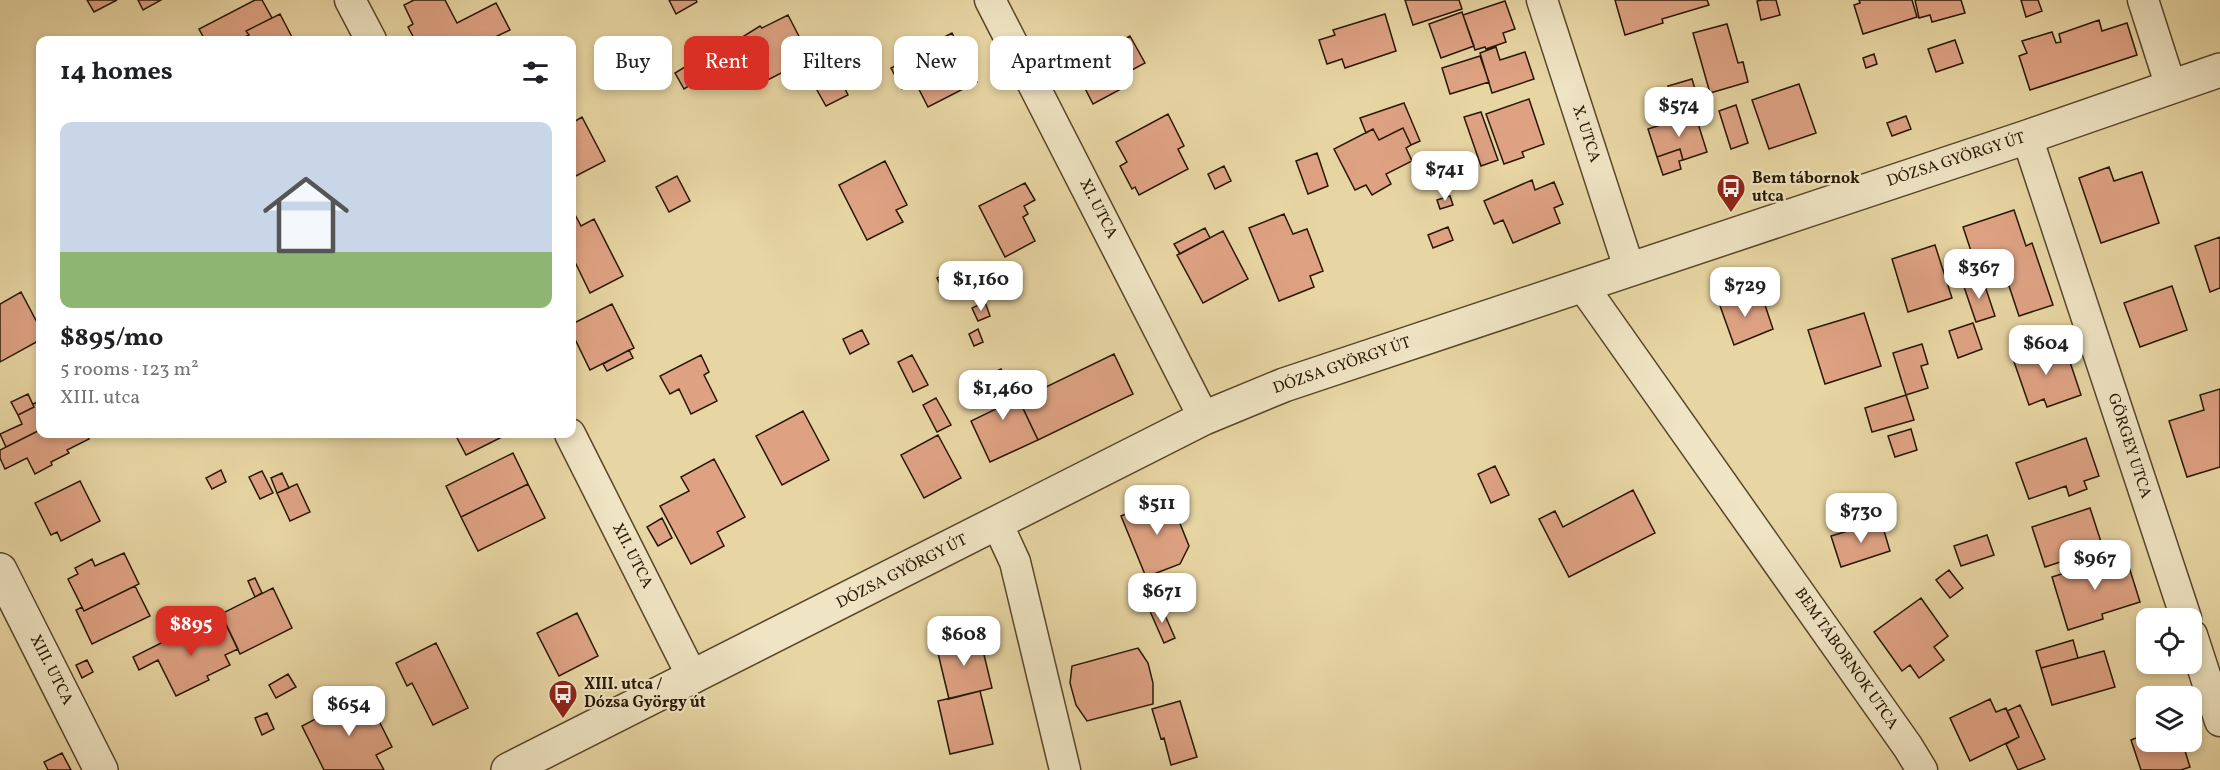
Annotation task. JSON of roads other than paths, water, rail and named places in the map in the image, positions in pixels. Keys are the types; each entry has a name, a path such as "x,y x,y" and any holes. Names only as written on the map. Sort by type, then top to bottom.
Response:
{"street":[{"path":"350,0 368,36"},
{"name":"XI. UTCA","path":"990,0 1204,418"},
{"name":"X. UTCA","path":"1542,0 1629,268"},
{"path":"2143,0 2171,87"},
{"name":"DÓZSA GYÖRGY ÚT","path":"508,770 1204,418 1284,385 2027,137 2220,70"},
{"name":"GÖRGEY UTCA","path":"2027,137 2183,608"},
{"name":"BEM TÁBORNOK UTCA","path":"1582,285 1922,770"},
{"name":"XII. UTCA","path":"572,438 693,678"},
{"path":"997,523 1015,562 1065,770"},
{"name":"XIII. UTCA","path":"0,570 101,770"},
{"path":"2202,666 2220,721"}],"place":[{"name":"Bem tábornok utca","path":"1731,214"},
{"name":"XIII. utca / Dózsa György út","path":"563,720"}]}
